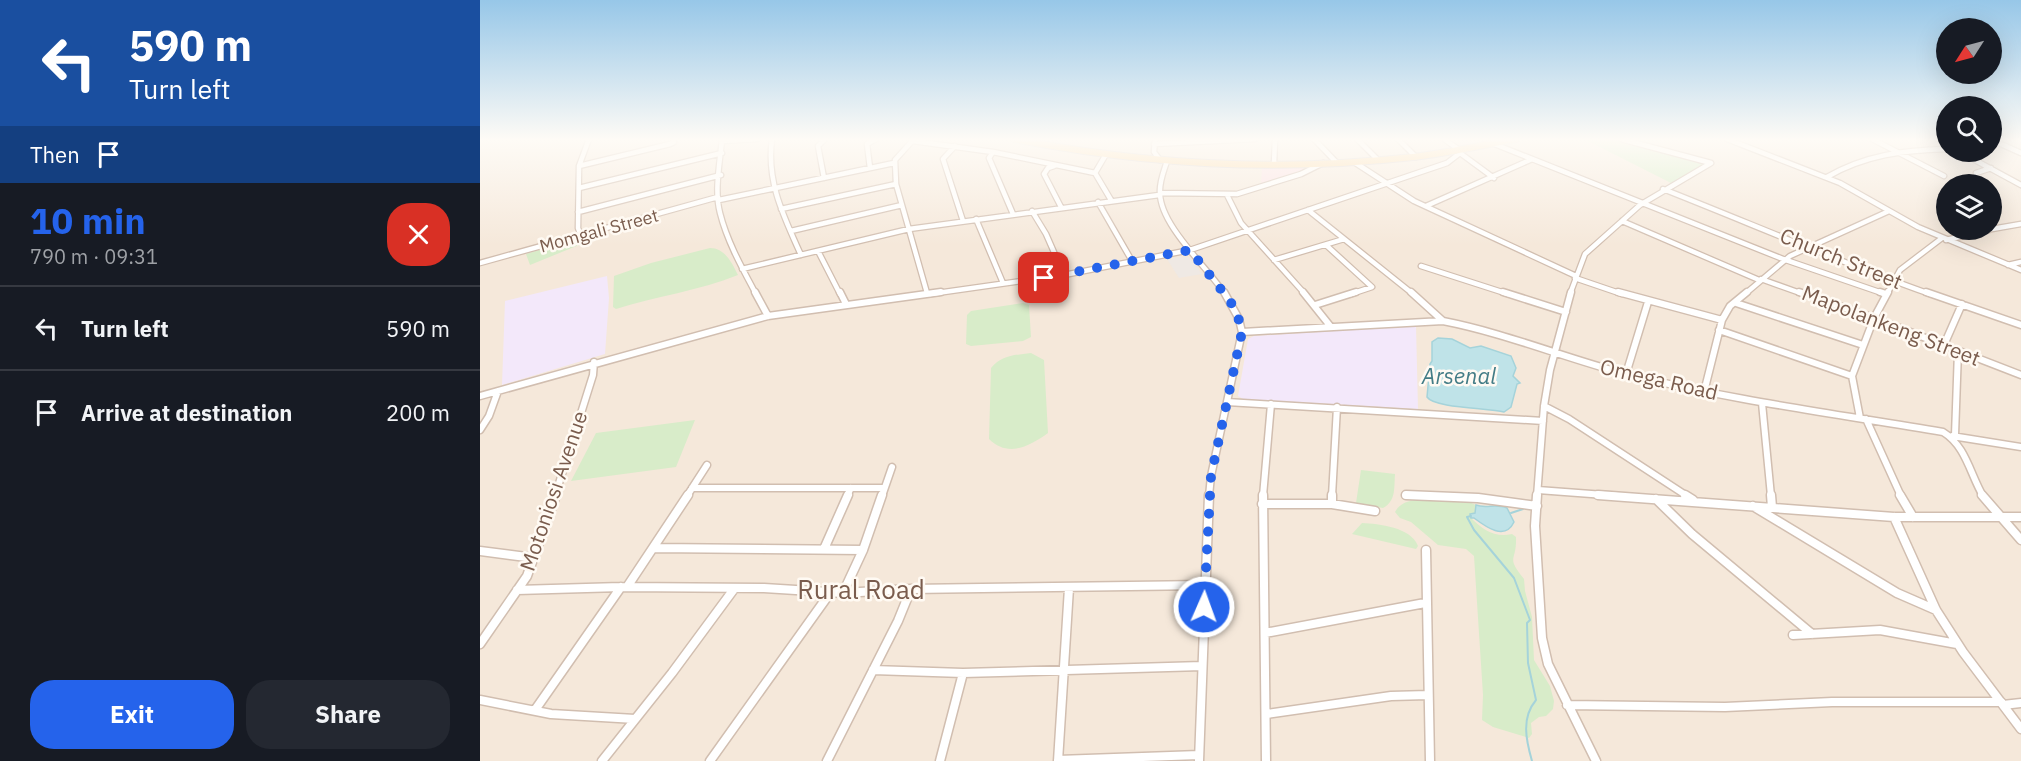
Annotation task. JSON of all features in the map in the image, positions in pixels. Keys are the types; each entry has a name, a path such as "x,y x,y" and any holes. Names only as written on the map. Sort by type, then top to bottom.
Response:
{"street":[{"path":"579,175 578,228 581,236"},
{"path":"579,188 634,175"},
{"path":"578,212 721,175 720,213 730,244 768,316"},
{"path":"772,175 773,189 801,255"},
{"name":"Momgali Street","path":"480,263 719,199 840,175"},
{"path":"895,175 927,293"},
{"path":"948,175 963,221"},
{"path":"996,175 1013,214"},
{"path":"1044,175 1058,197 1060,207"},
{"path":"1096,175 1111,200"},
{"path":"1069,588 1058,761 1199,758 1211,476 1242,332 1237,313 1230,301 1190,250 1163,209 1159,194 1161,175"},
{"path":"742,269 909,229 1159,194 1227,195 1246,192 1299,175"},
{"path":"1372,175 1426,206 1576,277 1648,302 1722,320"},
{"path":"480,396 594,362 768,316 1064,275 1190,250 1411,175"},
{"path":"1489,175 1494,178"},
{"path":"1426,206 1501,175"},
{"path":"1568,175 1783,259 1886,294"},
{"path":"1596,761 1548,664 1542,638 1535,526 1544,406 1554,354 1585,254 1642,203 1690,175"},
{"path":"1821,175 1858,191 1936,235"},
{"path":"1827,177 1831,175"},
{"path":"2002,175 2021,185"},
{"path":"781,209 896,184"},
{"name":"Church Street","path":"1663,189 1894,281 2021,325"},
{"path":"1227,195 1246,230 1315,305 1331,327"},
{"path":"1098,202 1132,261"},
{"path":"791,231 902,205"},
{"path":"1308,210 1400,282 1443,321"},
{"path":"1032,211 1046,234 1064,275"},
{"path":"1704,392 1722,320 1730,306 1783,259 1890,211"},
{"path":"976,219 1003,283"},
{"name":"Mapolankeng Street","path":"1622,221 1760,279 1874,318 2021,375"},
{"path":"2002,227 2021,224"},
{"path":"1274,260 1344,238"},
{"path":"1913,517 1906,508 1856,404 1852,376 1874,318 1900,270 1943,240"},
{"path":"1946,240 2021,270"},
{"path":"1315,305 1372,287 1326,244"},
{"path":"818,251 846,304"},
{"path":"2008,265 2021,262"},
{"path":"1421,266 1484,284 1566,312"},
{"path":"1626,374 1648,302"},
{"path":"1736,303 1863,345"},
{"path":"1944,345 1962,304"},
{"name":"Omega Road","path":"1242,332 1443,321 1469,326 1554,354 1626,374 1704,392 1933,429 1953,436 2021,447"},
{"path":"1719,330 1852,376"},
{"path":"1958,351 1953,436 1977,486 2021,540"},
{"name":"Motoniosi Avenue","path":"480,644 517,590 534,558 564,471 593,375 594,362"},
{"path":"480,430 489,416 498,392"},
{"path":"1227,402 1543,421"},
{"path":"1762,403 1772,507"},
{"path":"1266,761 1262,504 1271,404"},
{"path":"1544,406 1569,418 1694,502"},
{"path":"1332,504 1337,407"},
{"path":"535,710 654,548 707,465"},
{"path":"843,593 863,549 891,467"},
{"path":"692,488 884,488"},
{"path":"824,549 851,488"},
{"path":"1538,490 1894,518 2021,517"},
{"path":"1406,495 1478,498 1538,506"},
{"path":"1656,499 1692,534 1812,634"},
{"path":"1262,504 1332,504 1375,511"},
{"path":"1752,506 1758,512 1897,593 1925,608 1936,610"},
{"path":"1894,518 1936,610 1957,644 2021,729"},
{"path":"654,548 863,549"},
{"path":"1426,550 1425,603 1430,761"},
{"path":"480,551 534,558"},
{"name":"Rural Road","path":"517,590 624,587 843,593 911,589 1205,585"},
{"path":"602,761 734,589"},
{"path":"827,761 898,621 911,589"},
{"path":"710,761 830,593"},
{"path":"1265,633 1425,603"},
{"path":"1793,635 1880,630 1957,644"},
{"path":"873,669 963,673 1202,666"},
{"path":"940,761 963,673"},
{"path":"1267,714 1391,696 1428,695"},
{"path":"480,700 551,714 635,719"},
{"path":"1567,705 1725,707 1832,702 2021,703"}],"shaded area":[{"path":"480,175 1936,175 1936,240 2002,240 2002,175 2021,175 2021,761 480,761"},
{"path":"1262,175 1294,175 1261,185"},
{"path":"1189,257 1202,274 1179,278 1167,259"},
{"path":"607,276 609,298 605,354 502,385 505,301"},
{"path":"1416,326 1418,409 1243,399 1238,396 1248,339 1254,336"}],"green space":[{"path":"1654,175 1687,175 1671,183"},
{"path":"580,238 579,245 530,265 526,254"},
{"path":"710,248 724,253 738,275 616,309 613,307 614,276 651,263"},
{"path":"1023,303 1029,305 1031,337 1023,341 971,346 966,344 967,315 971,311"},
{"path":"1031,353 1044,360 1048,433 1026,446 1004,448 989,439 991,368 1004,358"},
{"path":"695,420 676,467 571,481 596,433"},
{"path":"1361,470 1395,474 1392,498 1383,508 1356,503"},
{"path":"1450,500 1476,505 1475,513 1471,518 1480,526 1495,534 1512,534 1516,537 1513,562 1524,579 1532,617 1534,660 1550,686 1554,701 1553,709 1546,716 1539,717 1531,723 1532,734 1529,738 1493,727 1482,720 1483,695 1474,556 1466,549 1438,545 1411,522 1400,518 1395,512 1399,506 1412,501"},
{"path":"1362,523 1402,531 1409,535 1418,546 1416,549 1352,534"}],"water":[{"name":"Arsenal","path":"1438,338 1452,339 1470,348 1481,346 1511,356 1516,368 1513,376 1520,383 1517,384 1511,407 1504,412 1462,407 1432,401 1427,397 1432,342"},
{"path":"1476,505 1507,508 1514,522 1506,531 1490,528 1471,518 1470,514 1475,513"}],"waterway":[{"path":"1511,513 1523,509"},
{"path":"1471,516 1467,517 1474,530 1514,578 1530,620 1527,623 1528,663 1536,700 1528,714 1526,729 1532,761"}],"route":[{"path":"1044,278 1190,250 1237,313 1242,339 1211,476 1204,607"}]}
